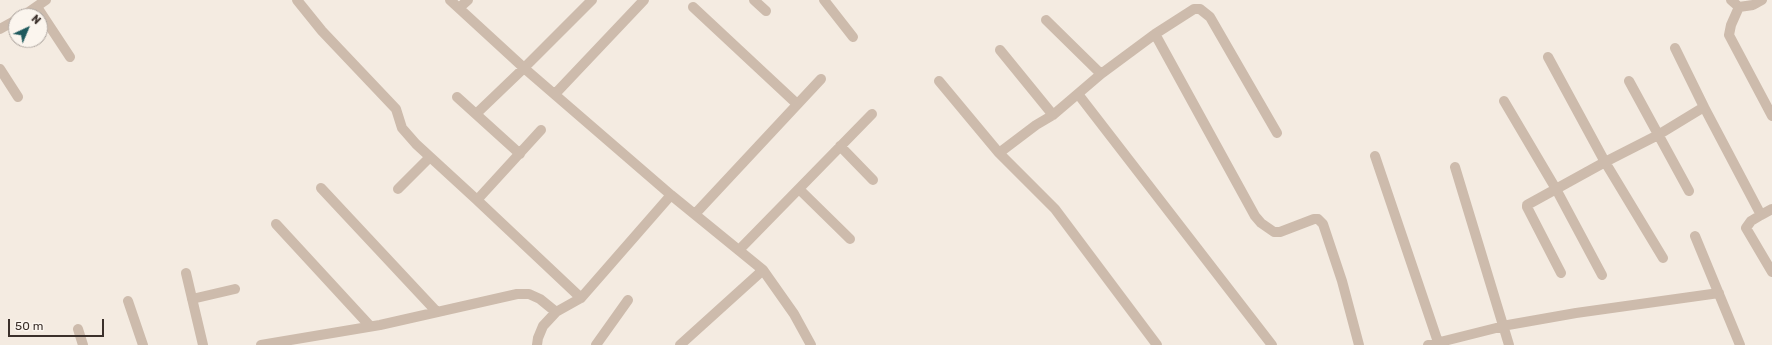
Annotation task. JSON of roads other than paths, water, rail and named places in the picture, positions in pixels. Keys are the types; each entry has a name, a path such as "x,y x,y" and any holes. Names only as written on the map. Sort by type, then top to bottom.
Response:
{"street":[{"path":"37,8 46,0"},
{"path":"297,0 322,31 396,109 402,128 416,144 581,298"},
{"path":"450,0 524,68 671,195 763,270 794,314 812,345"},
{"path":"459,8 468,0"},
{"path":"476,114 592,0"},
{"path":"555,94 644,0"},
{"path":"754,0 766,11"},
{"path":"824,0 853,37"},
{"path":"1731,0 1739,7 1752,5 1762,0"},
{"path":"693,7 797,104"},
{"path":"1739,7 1731,25 1729,35 1772,116"},
{"path":"999,153 1052,115 1101,74 1155,34 1194,9 1200,9 1210,17 1277,133"},
{"path":"1046,20 1101,74"},
{"path":"48,24 70,57"},
{"path":"1155,34 1260,223 1274,232 1280,232 1314,219 1318,219 1323,224 1342,282 1359,345"},
{"path":"1675,48 1704,107 1761,215"},
{"path":"1000,50 1052,115"},
{"path":"1548,57 1605,162 1663,258"},
{"path":"0,69 18,97"},
{"path":"695,214 821,79"},
{"path":"939,81 999,153 1055,210 1157,345"},
{"path":"1629,81 1689,191"},
{"path":"1078,94 1272,345"},
{"path":"457,97 520,154"},
{"path":"1504,101 1556,189 1602,275"},
{"path":"1561,273 1527,208 1529,204 1658,135 1704,107"},
{"path":"739,250 872,114"},
{"path":"477,200 541,130"},
{"path":"840,146 873,180"},
{"path":"398,189 430,156"},
{"path":"1375,156 1435,344 1503,326 1576,313 1719,293"},
{"path":"1455,167 1510,345"},
{"path":"321,188 436,311"},
{"path":"799,188 850,240"},
{"path":"527,345 537,344 543,326 556,312 581,298 671,195"},
{"path":"1772,209 1751,221 1746,228 1772,272"},
{"path":"276,224 370,326"},
{"path":"1695,236 1740,345"},
{"path":"680,345 763,270"},
{"path":"186,273 203,345"},
{"path":"192,299 235,289"},
{"path":"261,345 370,326 517,294 529,294 540,299 556,312"},
{"path":"596,345 628,300"},
{"path":"128,301 143,345"},
{"path":"78,329 83,345"}]}
